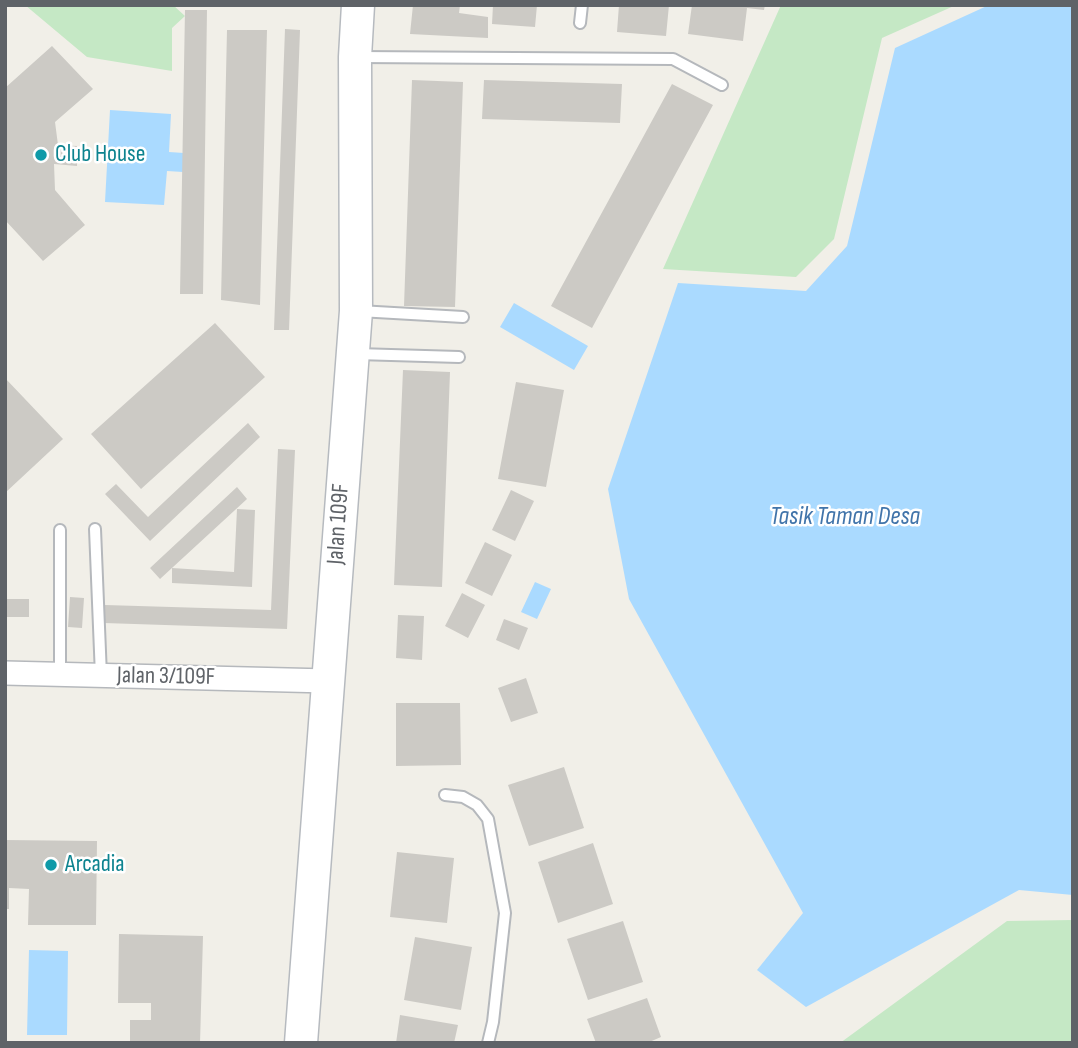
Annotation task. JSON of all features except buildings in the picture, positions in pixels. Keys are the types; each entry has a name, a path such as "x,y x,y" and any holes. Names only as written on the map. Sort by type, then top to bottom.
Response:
{"street":[{"name":"Jalan 109F","path":"301,1043 356,311 355,57 358,5"},
{"name":"Jalan 3/109F","path":"5,674 328,681"}],"lane":[{"path":"580,23 582,5"},
{"path":"355,57 673,59 722,85"},
{"path":"356,311 463,317"},
{"path":"352,354 459,357"},
{"path":"95,529 101,676"},
{"path":"60,530 60,675"},
{"path":"445,795 463,797 477,805 488,819 505,913 493,1022 488,1043"}],"green space":[{"path":"25,5 173,5 185,16 172,28 172,71 87,57"},
{"path":"781,5 956,5 882,38 834,239 796,277 663,269"},
{"path":"1073,920 1073,1043 840,1043 1007,921"}],"water":[{"name":"Tasik Taman Desa","path":"989,5 1073,5 1073,895 1019,890 806,1007 757,970 803,913 629,599 608,489 678,283 806,291 847,246 895,48"},
{"path":"110,110 171,114 169,152 184,153 183,172 167,171 164,205 105,202"},
{"path":"514,303 588,346 574,370 500,327"},
{"path":"535,582 551,589 537,619 521,612"},
{"path":"29,950 68,951 67,1035 27,1035"}],"place":[{"name":"Club House","path":"41,155"},
{"name":"Arcadia","path":"51,865"}]}
